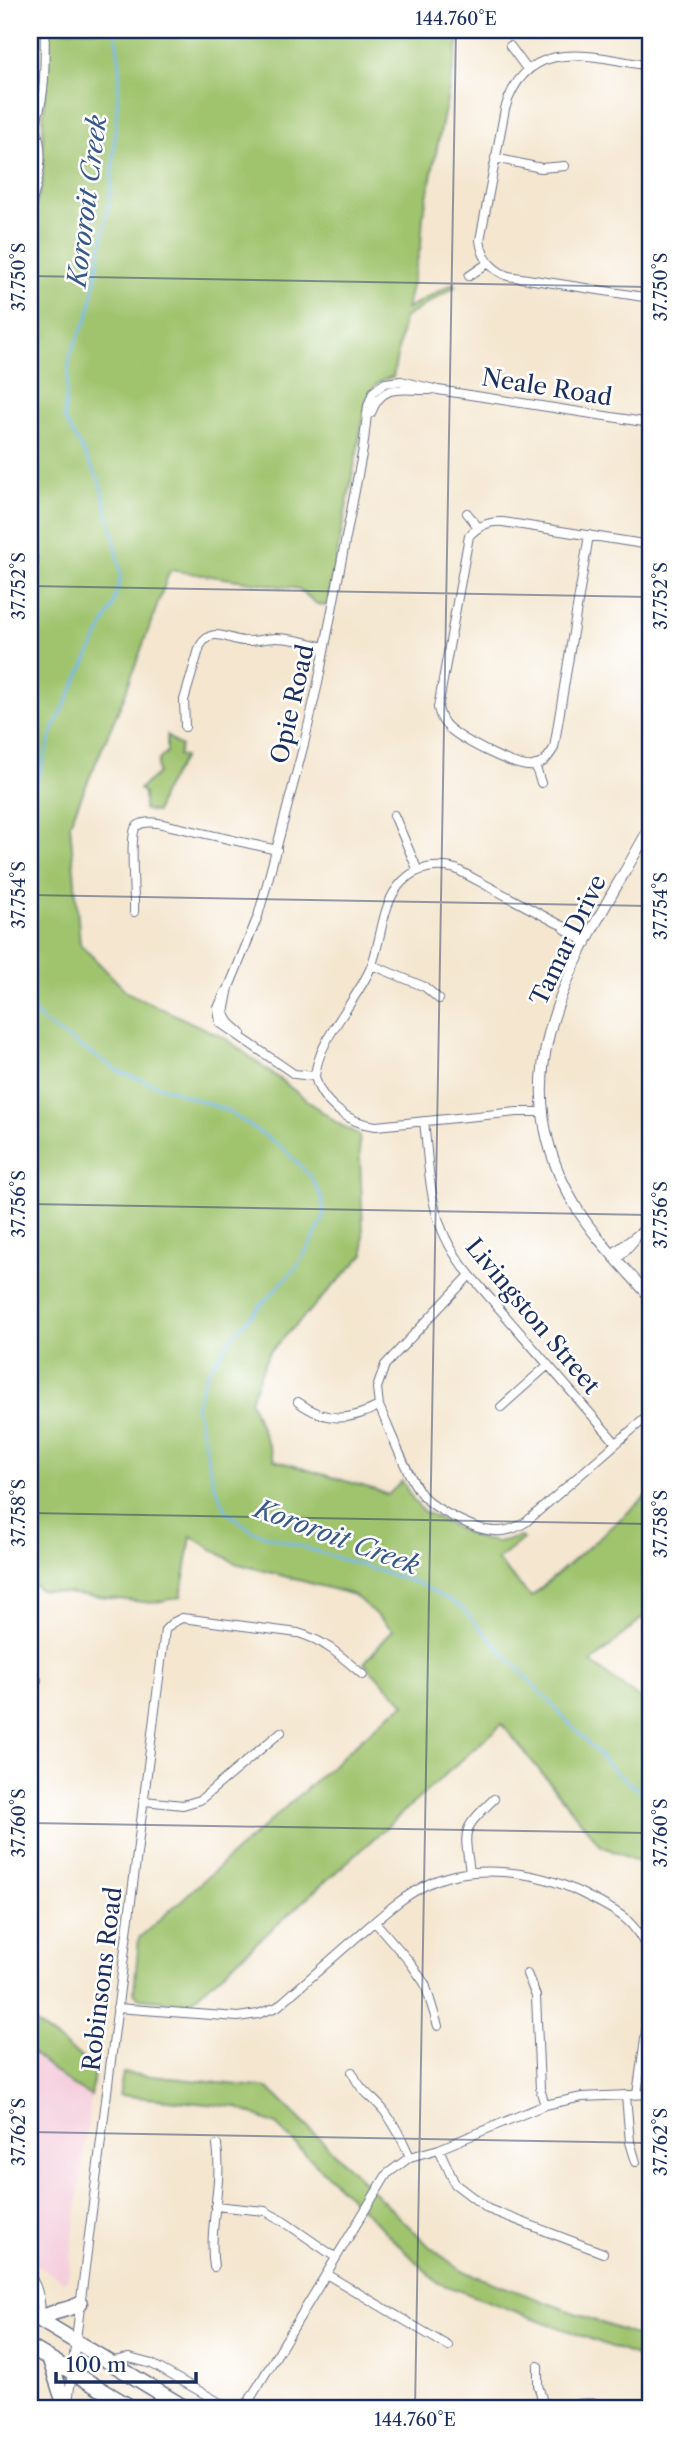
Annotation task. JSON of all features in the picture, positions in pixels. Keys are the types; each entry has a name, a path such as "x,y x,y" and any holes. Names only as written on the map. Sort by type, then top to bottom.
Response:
{"highway":[{"path":"35,2317 64,2311 80,2304"},
{"path":"35,2317 187,2409"},
{"path":"30,2347 134,2409"},
{"path":"50,2360 66,2409"},
{"path":"105,2392 109,2362"}],"street":[{"path":"30,208 38,183 39,135 32,125 40,114 45,30"},
{"path":"510,46 527,69"},
{"path":"650,66 572,55 554,56 527,69 508,98 480,240 488,263 508,276 650,298"},
{"path":"495,158 548,169 565,166"},
{"path":"470,276 488,263"},
{"name":"Neale Road","path":"387,387 438,390 650,423"},
{"name":"Opie Road","path":"316,1076 294,1074 247,1041 221,1012 258,916 277,850 325,646 368,422 377,399 387,387"},
{"path":"467,513 478,527"},
{"path":"589,536 557,739 545,761 523,766 510,762 454,732 443,722 438,708 469,536 478,527 489,522 503,522 650,545"},
{"path":"30,540 34,563 30,577"},
{"path":"185,727 184,700 200,646 210,636 223,634 247,641 287,638 325,646"},
{"path":"536,765 541,783"},
{"path":"394,815 418,871"},
{"path":"134,912 135,882 131,843 134,830 142,824 158,823 277,850"},
{"name":"Tamar Drive","path":"650,827 559,997 550,1026 542,1072 543,1109 552,1154 570,1196 588,1224 650,1297"},
{"path":"543,1109 376,1126 359,1123 328,1100 319,1088 316,1076 321,1052 372,965 391,898 402,881 418,871 438,866 456,869 588,940"},
{"path":"372,965 425,987 439,999"},
{"name":"Livingston Street","path":"424,1122 430,1183 437,1218 450,1249 470,1276 616,1443"},
{"path":"615,1257 650,1225"},
{"path":"470,1276 385,1365 377,1388 379,1406 415,1484 425,1498 445,1511 487,1530 503,1531 519,1526 650,1414"},
{"path":"501,1407 548,1365"},
{"path":"298,1402 318,1414 344,1419 379,1406"},
{"name":"Robinsons Road","path":"71,2372 166,1630 182,1618 299,1633 316,1638 333,1648 363,1675"},
{"path":"144,1801 183,1805 200,1800 281,1731"},
{"path":"470,1872 466,1836 469,1824 494,1799"},
{"path":"117,2008 237,2017 278,2007 398,1901 429,1884 470,1872 513,1873 561,1883 624,1916 642,1935 650,1955"},
{"path":"375,1922 410,1961 425,1984 438,2026"},
{"path":"527,1974 536,1996 540,2090 545,2105"},
{"path":"637,2094 650,2005"},
{"path":"352,2072 359,2087 383,2109 399,2131 410,2157"},
{"path":"244,2409 387,2174 410,2157 439,2149 545,2105 582,2097 650,2094"},
{"path":"626,2096 630,2142 636,2161"},
{"path":"214,2267 211,2249 220,2166 217,2145"},
{"path":"439,2149 455,2184 488,2209 603,2253"},
{"path":"215,2206 265,2211 335,2257"},
{"path":"326,2274 448,2346"},
{"path":"30,2276 42,2308 35,2317"},
{"path":"109,2362 130,2358 152,2364 231,2409"},
{"path":"538,2367 538,2385 545,2409 579,2402 622,2409"},
{"path":"66,2409 71,2372"}],"shaded area":[{"path":"30,2051 71,2085 91,2096 68,2278 64,2281 30,2262"}],"green space":[{"path":"49,30 461,30 423,217 421,244 406,309 454,283 456,286 404,318 393,377 377,385 367,400 327,606 317,604 299,589 170,570 124,697 70,823 80,944 128,993 225,1038 337,1123 359,1135 364,1254 268,1354 250,1401 274,1460 388,1495 402,1481 423,1511 476,1538 496,1542 521,1537 523,1539 497,1560 531,1597 650,1493 650,1611 591,1663 650,1706 650,1867 601,1846 502,1724 189,2003 139,1998 134,1992 139,1938 392,1712 405,1704 364,1663 393,1630 354,1595 235,1563 191,1536 181,1597 152,1603 40,1590 30,1582 30,586 38,557 30,527 30,227 43,181 43,121"},
{"path":"167,735 181,746 178,755 184,757 162,794 156,812 144,810 144,793 139,789 158,773 159,761 167,752"},
{"path":"30,2020 95,2067 91,2096 71,2085 30,2051"},
{"path":"123,2073 268,2088 430,2247 462,2271 650,2341 650,2361 438,2283 276,2125 236,2107 119,2095"}],"waterway":[{"name":"Kororoit Creek","path":"30,804 54,727 113,606 121,575 99,480 64,418 70,355 89,314 111,191 120,65 115,30"},
{"name":"Kororoit Creek","path":"30,1007 44,1023 120,1072 226,1110 282,1147 310,1176 322,1198 324,1217 296,1268 233,1335 205,1376 196,1406 213,1482 227,1512 252,1531 417,1583 460,1606 614,1771 650,1798"}]}
